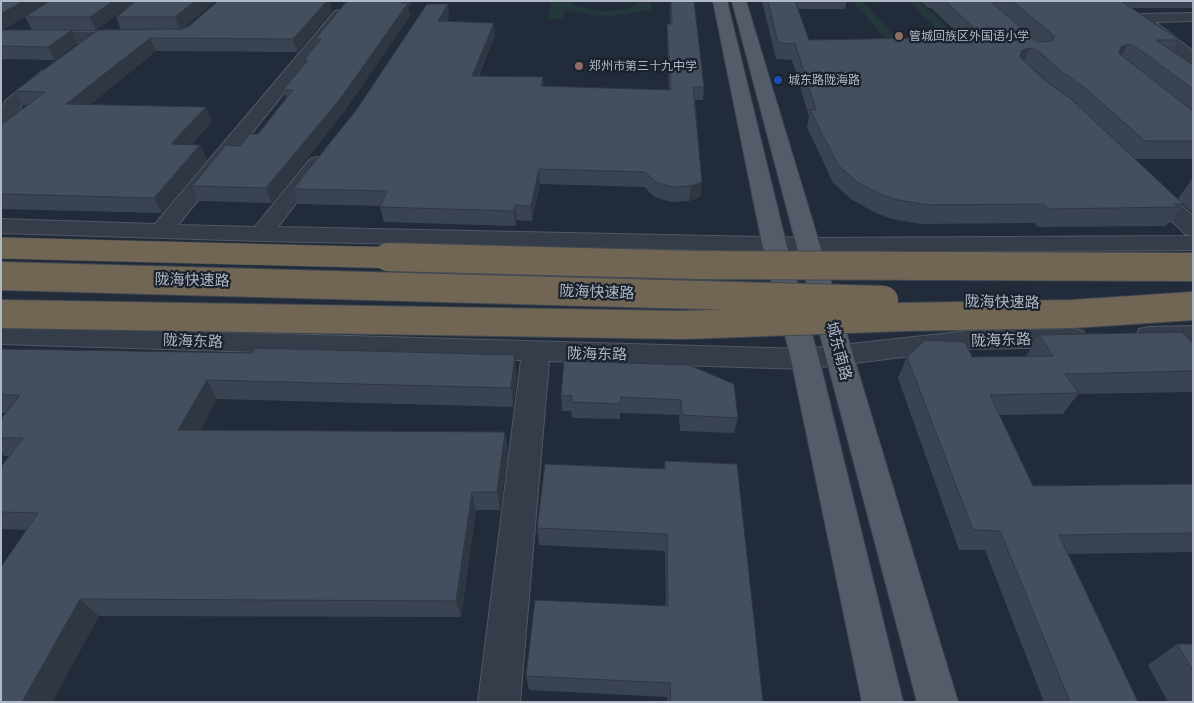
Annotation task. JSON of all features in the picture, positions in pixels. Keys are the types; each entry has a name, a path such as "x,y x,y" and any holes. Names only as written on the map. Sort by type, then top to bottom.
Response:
{"highway":[{"name":"陇海快速路","path":"1,248 698,265 1193,267"},
{"name":"陇海快速路","path":"1,276 251,281 862,300 1066,302 1193,299"},
{"path":"1,314 684,324 1072,314 1193,306"}],"main road":[{"path":"720,1 774,243 805,359 883,702"},
{"name":"城东南路","path":"739,1 810,245 938,702"}],"street":[{"path":"161,231 347,5 331,5"},
{"path":"1193,17 1140,18 1193,59"},
{"path":"4,38 32,21"},
{"path":"76,53 120,21"},
{"path":"4,38 99,36 146,38"},
{"path":"1,135 12,125 11,109 14,101 61,65"},
{"path":"261,234 328,149"},
{"path":"1138,176 1193,229"},
{"path":"1,226 261,234 810,245 1193,242"},
{"name":"陇海东路","path":"1,335 805,359 968,340 1098,337"},
{"path":"1128,337 1182,343"},
{"path":"499,702 536,352"}],"shaded area":[{"path":"552,1 568,1 579,7 604,11 627,9 634,6 638,1 651,1 651,10 613,16 591,15 565,10 562,19 547,19"},
{"path":"852,1 863,1 892,33 909,38 938,36 940,32 908,1 919,1 965,44 892,46"}],"building":[{"path":"1,1 23,1 1,14"},
{"path":"49,1 113,1 90,17 25,17"},
{"path":"136,1 195,1 175,17 116,17"},
{"path":"218,1 327,1 293,39 150,38 66,104 206,107 171,144 200,145 154,198 1,194 1,125 45,92 15,91 98,30 182,29 189,26"},
{"path":"347,1 402,1 401,3 408,3 340,99 266,188 192,186 226,145 240,146 250,134 258,134 293,90 283,90 308,60 304,60 321,39 315,39"},
{"path":"671,1 694,1 704,87 693,87 702,182 691,186 672,187 656,182 645,172 539,169 531,206 515,205 514,211 380,207 387,191 293,189 357,109 427,4 448,4 438,21 494,23 472,76 543,77 541,86 671,90 667,24 672,24"},
{"path":"768,1 795,1 809,40 984,37 945,1 990,1 1037,42 1052,41 1054,36 1012,1 1121,1 1179,40 1156,40 1193,65 1193,89 1136,47 1128,44 1121,47 1119,52 1193,111 1193,141 1145,141 1086,89 1037,50 1030,48 1022,50 1020,56 1047,82 1071,99 1183,204 1175,204 1179,207 1048,209 1044,204 928,205 882,195 857,182 838,165 810,110 816,110 795,44 778,43"},
{"path":"1,30 72,30 48,47 1,46"},
{"path":"1182,332 1193,344 1193,371 1065,374 1079,393 990,395 1033,486 1193,484 1193,533 1059,535 1138,702 1070,702 1000,531 973,530 907,357 925,340 965,342 972,357 1053,356 1039,335"},
{"path":"255,348 515,355 511,388 207,380 178,430 505,432 497,492 472,492 456,601 80,599 22,702 1,702 1,567 38,513 1,512 1,467 23,438 1,438 1,419 20,395 1,395 1,349 252,353"},
{"path":"564,361 689,365 734,384 738,418 682,415 681,400 621,397 620,404 571,402 572,396 561,395"},
{"path":"665,461 737,464 763,702 671,702 670,683 526,676 535,600 668,606 667,534 537,528 545,464 665,469"},
{"path":"1177,644 1193,644 1193,671"}],"place":[{"name":"管城回族区外国语小学","path":"899,36"},
{"name":"郑州市第三十九中学","path":"579,66"},
{"name":"城东路陇海路","path":"778,80"}]}
